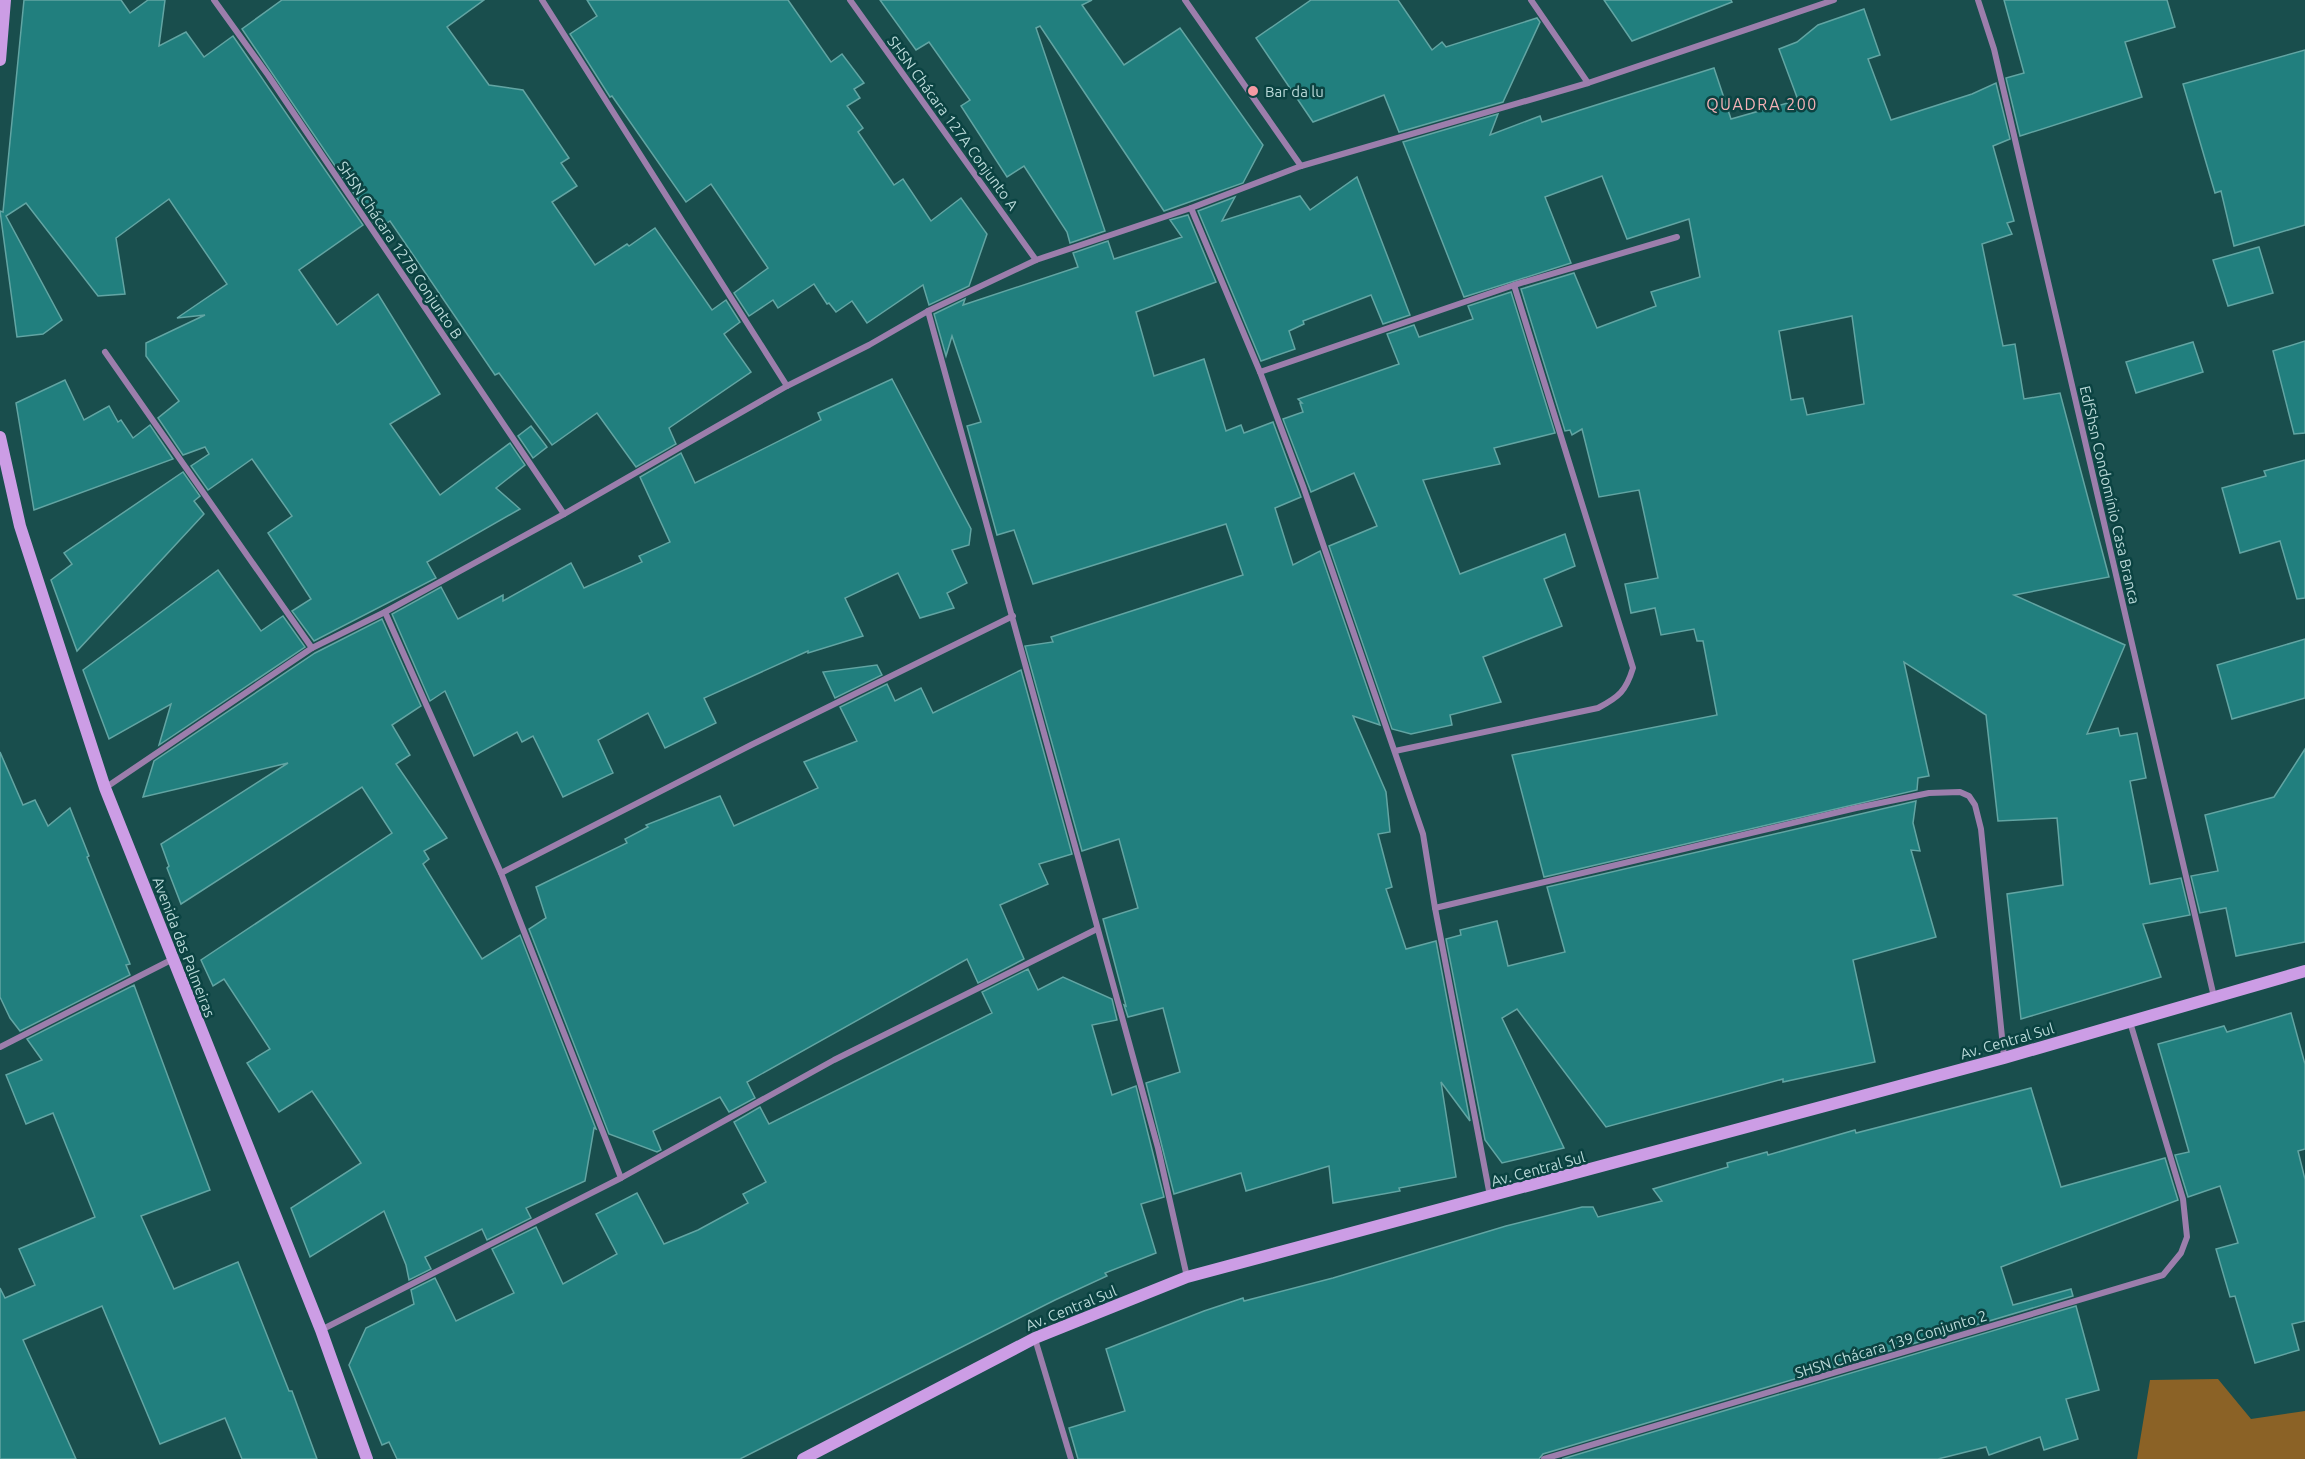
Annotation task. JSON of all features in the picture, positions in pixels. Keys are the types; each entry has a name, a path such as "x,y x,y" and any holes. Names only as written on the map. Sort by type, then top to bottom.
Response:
{"street":[{"path":"0,60 5,0"},
{"name":"SHSN Chácara 127B Conjunto B","path":"214,0 268,75 564,514"},
{"path":"542,0 786,386"},
{"name":"SHSN Chácara 127A Conjunto A","path":"850,0 1036,260"},
{"path":"1185,0 1301,166"},
{"path":"1531,0 1588,83"},
{"path":"105,788 312,648 385,612 564,514 786,386 869,345 928,311 1036,260 1191,208 1301,166 1588,83 1834,0"},
{"name":"EdfShsn Condomínio Casa Branca","path":"1978,0 1994,49 2214,997"},
{"path":"1191,208 1260,372 1303,486 1423,834 1435,908 1491,1197"},
{"path":"1260,372 1514,285 1677,237"},
{"path":"1395,751 1598,708 1616,699 1628,685 1633,668 1514,285"},
{"path":"928,311 1158,1148 1187,1277"},
{"path":"105,352 312,648"},
{"name":"Avenida das Palmeiras","path":"0,437 20,526 105,788 321,1330 367,1459"},
{"path":"385,612 501,873 621,1178"},
{"path":"501,873 751,745 1013,616"},
{"path":"1435,908 1856,807 1929,793 1960,792 1969,796 1981,829 2004,1058"},
{"path":"321,1330 621,1178 834,1060 1097,929"},
{"path":"0,1047 174,959"},
{"name":"Av. Central Sul","path":"803,1459 1035,1338 1187,1277 2004,1058 2305,971"},
{"name":"SHSN Chácara 139 Conjunto 2","path":"1544,1459 2163,1275 2181,1253 2187,1237 2183,1199 2130,1022"},
{"path":"1035,1338 1071,1459"}],"shaded area":[{"path":"2218,1379 2251,1419 2305,1411 2305,1459 2137,1459 2150,1380"}],"building":[{"path":"24,0 121,0 130,13 148,0 165,0 159,46 186,32 204,57 233,36 363,225 299,270 337,325 378,294 440,394 390,424 440,495 510,443 525,465 496,488 520,509 427,562 436,578 314,641 292,611 311,599 268,533 292,516 252,459 208,490 191,466 209,454 205,447 183,455 158,418 179,401 146,356 146,343 205,315 177,318 227,284 169,199 116,238 125,294 98,296 26,203 6,216 62,320 43,334 17,337 0,211 3,212"},
{"path":"282,0 484,0 447,27 489,85 523,90 569,158 561,163 577,186 552,202 595,265 655,228 712,310 726,300 740,322 724,334 751,372 669,428 676,444 636,467 597,413 552,445 499,373 495,375 390,221 378,229 242,29"},
{"path":"587,0 788,0 831,62 842,54 864,83 854,89 860,98 847,106 863,128 858,132 894,185 903,179 931,221 961,198 987,234 969,286 929,305 923,285 867,323 852,301 836,312 829,303 827,304 814,284 778,308 773,300 749,316 734,293 768,268 711,184 686,202 612,96 610,97 570,34 597,16"},
{"path":"880,0 1092,0 1082,5 1124,65 1180,28 1263,145 1243,183 1164,211 1040,26 1036,28 1105,231 1070,243 1067,232 1024,166 1007,177 961,106 970,100 929,42 916,50"},
{"path":"1311,0 1398,0 1432,50 1442,42 1446,47 1537,18 1540,22 1503,102 1399,132 1384,95 1313,122 1256,38"},
{"path":"1604,0 1731,0 1732,2 1632,41"},
{"path":"2004,0 2167,0 2175,27 2125,42 2142,97 2020,136 2006,78 2024,73"},
{"path":"1864,9 1880,55 1868,59 1891,120 1972,94 1996,83 2010,139 1993,146 2014,221 2007,223 2012,234 1982,244 2003,346 2015,344 2024,399 2060,393 2109,577 2014,595 2125,645 2087,734 2118,728 2120,736 2137,733 2146,778 2130,781 2150,884 2181,878 2190,915 2143,924 2161,977 2021,1019 2007,894 2063,885 2057,818 1998,821 1986,715 1904,662 1929,776 1918,778 1917,790 1544,877 1512,755 1717,715 1703,641 1697,641 1694,629 1661,635 1655,608 1631,613 1625,584 1658,578 1639,490 1599,497 1582,429 1572,435 1570,430 1565,431 1521,289 1574,273 1597,328 1656,306 1651,292 1700,277 1689,219 1627,239 1602,176 1545,197 1571,263 1464,297 1403,142 1498,114 1490,135 1540,116 1542,122 1714,68 1731,119 1798,100 1779,49 1797,42 1818,25","holes":["1852,316 1864,404 1807,415 1803,398 1791,400 1779,331"]},
{"path":"2305,50 2305,225 2234,246 2221,191 2215,193 2183,84"},
{"path":"1357,177 1410,315 1383,324 1371,295 1303,321 1304,324 1289,331 1295,349 1261,361 1198,211 1235,197 1222,221 1300,196 1310,210"},
{"path":"1188,215 1216,282 1136,312 1154,376 1204,359 1226,431 1241,425 1244,433 1273,422 1301,497 1275,508 1293,565 1320,551 1380,725 1353,716 1386,792 1390,832 1378,834 1392,887 1386,889 1406,949 1436,941 1470,1121 1441,1082 1456,1177 1399,1188 1400,1191 1333,1203 1329,1166 1246,1191 1241,1173 1174,1194 1146,1083 1180,1072 1163,1008 1128,1017 1103,919 1138,908 1119,839 1082,851 1025,646 1053,642 1051,637 1243,575 1226,524 1033,584 1014,530 997,535 967,426 981,422 952,336 946,356 934,314 965,299 963,305 1078,267 1073,253 1108,241 1114,259 1182,237 1170,220"},
{"path":"2259,247 2273,293 2228,306 2213,260"},
{"path":"1511,292 1555,433 1494,448 1500,464 1423,480 1460,574 1565,534 1575,566 1544,579 1562,626 1483,657 1501,702 1450,715 1452,725 1411,734 1392,729 1329,546 1377,526 1354,473 1311,492 1283,419 1303,412 1300,403 1302,403 1298,399 1399,364 1387,334 1414,325 1419,337 1473,319 1468,306"},
{"path":"2305,341 2305,433 2294,434 2273,351"},
{"path":"2193,342 2203,372 2136,393 2126,362"},
{"path":"892,379 971,529 969,545 952,550 967,583 947,593 954,608 920,618 898,573 845,598 863,636 808,653 808,651 704,698 716,723 665,748 648,713 598,740 613,773 563,797 533,736 522,742 517,732 474,756 445,691 430,701 392,614 441,587 458,619 503,595 503,601 571,563 584,588 642,562 639,556 670,542 640,477 681,453 695,483 821,420 818,413"},
{"path":"65,380 84,420 109,406 118,422 121,420 133,438 150,425 173,459 34,510 16,403"},
{"path":"531,426 547,447 533,458 518,436"},
{"path":"2305,460 2305,598 2297,599 2280,541 2240,553 2222,488 2266,476 2264,471"},
{"path":"183,472 200,496 194,501 204,514 77,651 51,580 72,564 64,553"},
{"path":"218,570 261,631 283,616 305,647 159,745 171,704 109,739 83,670"},
{"path":"382,619 421,706 392,725 410,755 396,764 447,838 424,851 429,859 423,864 482,959 520,935 596,1129 594,1128 585,1181 526,1208 531,1218 487,1240 482,1229 425,1257 431,1269 409,1280 406,1265 384,1211 310,1257 291,1208 361,1163 312,1091 279,1112 247,1063 270,1049 224,979 213,986 201,960 392,833 362,787 181,904 167,868 169,866 161,844 288,763 143,797 154,761 315,653"},
{"path":"2305,639 2305,698 2232,719 2217,665"},
{"path":"877,665 882,675 835,698 823,672"},
{"path":"1021,670 1072,854 1039,864 1048,884 1000,905 1024,959 978,983 967,959 747,1082 755,1098 729,1112 720,1097 653,1131 661,1150 657,1152 609,1134 529,929 546,918 536,887 627,843 625,839 648,827 646,825 720,796 734,826 818,788 804,762 857,741 840,707 887,684 895,701 921,688 933,713"},
{"path":"2305,749 2305,942 2236,956 2226,908 2200,913 2191,876 2218,871 2205,815 2274,797"},
{"path":"0,752 23,805 35,800 48,826 70,808 130,964 126,965 130,975 20,1031 10,1018 0,997"},
{"path":"1916,801 1913,823 1920,851 1911,850 1936,937 1853,960 1875,1062 1783,1082 1783,1079 1606,1127 1517,1009 1502,1018 1564,1148 1502,1163 1485,1140 1446,939 1461,935 1460,930 1497,921 1508,966 1565,952 1547,887"},
{"path":"1028,969 1038,990 1063,977 1112,999 1117,1020 1092,1025 1112,1095 1136,1086 1164,1197 1141,1204 1156,1253 1105,1273 1107,1276 740,1459 397,1459 389,1442 382,1445 349,1365 366,1328 414,1304 411,1290 435,1278 456,1321 514,1293 492,1249 536,1227 563,1284 617,1254 596,1214 637,1193 664,1244 698,1230 748,1203 743,1194 766,1182 734,1122 760,1107 769,1124 992,1013 982,992"},
{"path":"134,985 210,1190 141,1216 174,1289 238,1262 289,1391 292,1391 317,1459 242,1459 225,1418 160,1444 102,1306 23,1340 76,1459 0,1459 0,1288 5,1298 35,1285 19,1249 95,1217 53,1113 26,1124 6,1075 42,1060 27,1039"},
{"path":"2291,1013 2305,1064 2305,1149 2298,1151 2305,1179 2305,1321 2292,1324 2299,1350 2255,1363 2235,1296 2230,1297 2216,1249 2238,1243 2220,1186 2188,1197 2175,1155 2189,1152 2158,1044 2224,1026 2227,1032"},
{"path":"2031,1088 2061,1187 2165,1158 2178,1200 2001,1267 2013,1305 2071,1289 2073,1296 1543,1454 1539,1459 1078,1459 1069,1428 1125,1411 1106,1349 1243,1298 1244,1301 1333,1278 1506,1226 1582,1207 1593,1207 1598,1217 1662,1201 1653,1189 1728,1167 1727,1163 1767,1152 1768,1155 1855,1130 1856,1133"},
{"path":"2076,1306 2099,1390 2066,1399 2078,1439 2044,1450 2040,1437 1989,1455 1986,1447 1938,1459 1562,1459"}],"place":[{"name":"Bar da lu","path":"1253,91"}],"district":[{"name":"QUADRA 200","path":"1762,104"}]}
